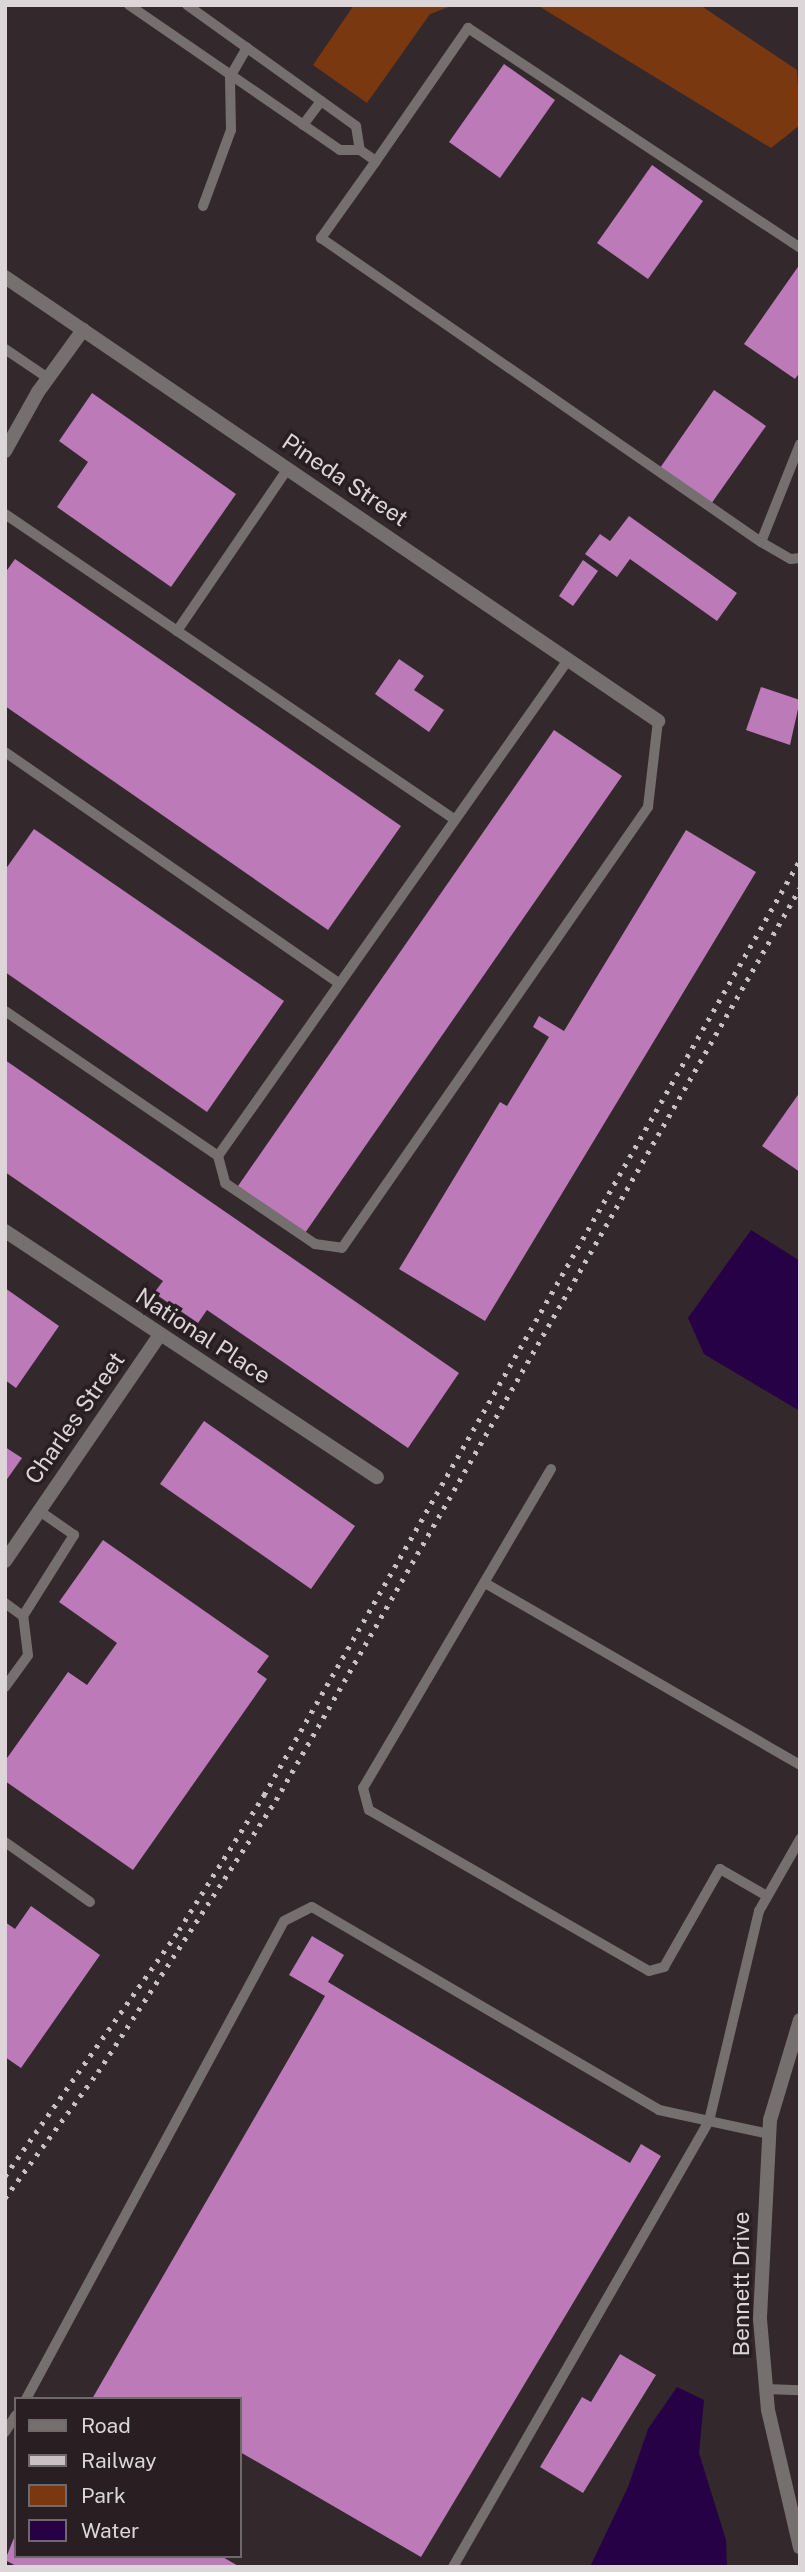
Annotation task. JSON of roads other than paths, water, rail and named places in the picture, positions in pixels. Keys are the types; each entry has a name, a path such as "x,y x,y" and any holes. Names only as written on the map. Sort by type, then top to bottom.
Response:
{"street":[{"name":"Pineda Street","path":"5,278 658,721"},
{"path":"5,451 48,378 83,330"},
{"name":"National Place","path":"5,1231 377,1477"},
{"name":"Charles Street","path":"5,1562 160,1335"},
{"name":"Bennett Drive","path":"800,2020 769,2134 760,2319 766,2389 790,2521 800,2547"}],"lane":[{"path":"129,5 230,77 340,150 360,150 376,161"},
{"path":"187,5 356,126 360,150"},
{"path":"800,248 468,28 321,238 761,542 791,559 800,558"},
{"path":"203,206 231,130 230,77 247,47"},
{"path":"303,125 321,101"},
{"path":"5,349 48,378"},
{"path":"761,542 800,444"},
{"path":"177,631 288,468"},
{"path":"5,514 454,819"},
{"path":"218,1156 568,660"},
{"path":"5,1011 218,1156 225,1183 314,1244 342,1248 648,807 658,721"},
{"path":"5,752 340,983"},
{"path":"551,1469 363,1788 369,1810 649,1972 664,1967 720,1869 767,1896"},
{"path":"5,1687 28,1655 23,1616 74,1535 38,1510"},
{"path":"485,1583 800,1765"},
{"path":"5,1603 23,1616"},
{"path":"453,2567 709,2120 758,1910 800,1839"},
{"path":"5,1842 90,1902"},
{"path":"27,2397 284,1921 296,1912 312,1907 332,1916 659,2110 769,2134"},
{"path":"766,2389 800,2390"}],"water":[{"path":"751,1230 800,1261 800,1411 704,1354 688,1318"},
{"path":"677,2387 704,2400 699,2453 726,2540 727,2567 590,2567 628,2487 648,2429"}],"railway":[{"path":"5,2176 179,1930 264,1795 800,860"},
{"path":"5,2198 98,2072 276,1800 800,888"}]}
